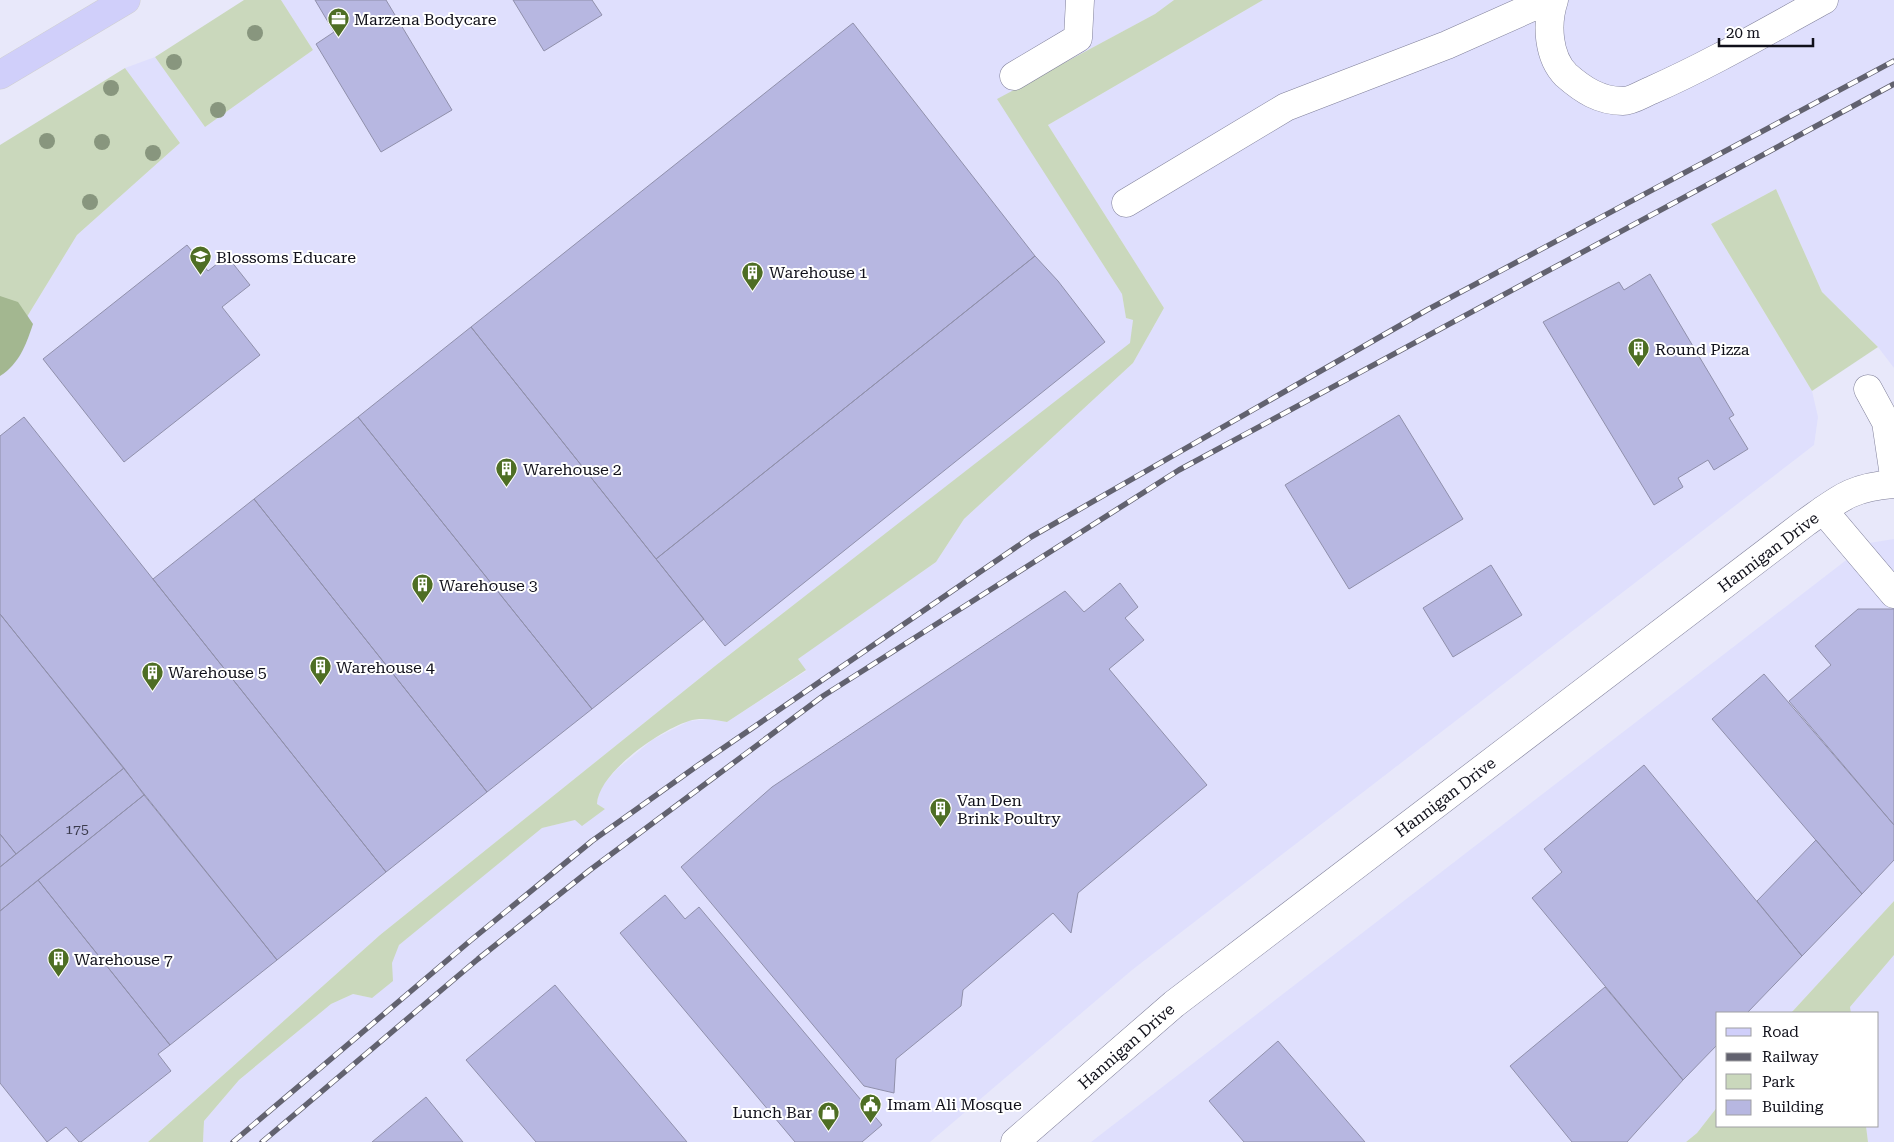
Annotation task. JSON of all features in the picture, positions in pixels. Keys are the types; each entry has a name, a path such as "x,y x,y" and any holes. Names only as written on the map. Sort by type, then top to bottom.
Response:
{"main road":[{"path":"0,75 126,0"}],"street":[{"path":"1014,76 1078,38 1080,0"},
{"path":"1126,203 1286,107 1447,45 1548,0"},
{"path":"1554,0 1550,14 1551,42 1559,67 1581,89 1601,98 1625,101 1681,77 1824,0"},
{"path":"1868,388 1886,422 1894,476"},
{"name":"Hannigan Drive","path":"1015,1142 1174,1004 1824,510 1856,490 1871,486 1894,484"},
{"path":"1824,510 1894,594"}],"shaded area":[{"path":"281,0 1174,0 1155,14 998,99 1122,294 1126,318 1133,320 1131,343 715,666 380,935 148,1142 0,1142 0,361 77,235 180,143 125,68 155,57 205,127 313,50"},
{"path":"1263,0 1894,0 1894,368 1878,347 1822,292 1776,189 1711,224 1812,391 1818,417 1814,445 1132,970 930,1142 203,1142 204,1121 239,1080 331,1004 353,994 372,998 399,945 542,828 575,820 605,809 597,805 602,786 616,770 652,740 689,721 709,719 727,722 806,671 797,659 936,562 964,519 1133,363 1164,308 1048,125"},
{"path":"1894,539 1894,901 1792,1012 1716,1012 1716,1109 1697,1133 1686,1142 1091,1142 1845,561 1869,543"},
{"path":"1894,955 1894,1142 1868,1142 1866,1127 1879,1127 1879,1012 1851,1012 1850,1007"}],"green space":[{"path":"244,0 281,0 313,50 205,127 155,57"},
{"path":"1174,0 1263,0 1048,125 1164,308 1133,363 964,519 936,562 798,659 806,670 727,722 703,719 689,721 647,743 619,766 608,779 600,792 597,804 605,809 582,826 575,820 542,828 399,945 392,963 393,981 372,998 353,994 331,1004 239,1080 204,1121 203,1142 148,1142 380,935 715,666 1130,343 1133,320 1126,318 1122,294 997,99 1155,14"},
{"path":"125,68 180,143 77,235 0,361 0,145"},
{"path":"1776,189 1822,292 1878,347 1812,391 1711,224"},
{"path":"0,296 18,302 33,324 17,360 0,376"},
{"path":"1894,901 1894,955 1850,1007 1851,1012 1792,1012"},
{"path":"1716,1109 1716,1127 1866,1127 1868,1142 1686,1142 1697,1133"}],"building":[{"path":"315,0 386,0 452,110 381,152 316,44 334,32"},
{"path":"513,0 592,0 602,15 544,51"},
{"name":"Warehouse 1","path":"853,23 1035,256 656,559 471,327"},
{"path":"187,245 208,271 227,256 250,285 222,307 260,355 124,462 43,359"},
{"path":"1035,256 1058,281 1105,342 725,646 656,559"},
{"name":"Round Pizza","path":"1650,274 1734,415 1729,418 1748,449 1714,470 1708,460 1678,478 1683,487 1654,505 1543,322 1619,282 1624,290"},
{"name":"Warehouse 2","path":"471,327 704,619 592,709 358,417"},
{"path":"1399,415 1463,519 1349,589 1285,485"},
{"name":"Warehouse 5","path":"24,417 386,872 277,960 0,614 0,436"},
{"name":"Warehouse 3","path":"358,417 592,709 487,792 254,499"},
{"name":"Warehouse 4","path":"254,499 487,792 386,872 153,579"},
{"path":"1491,565 1522,615 1453,657 1423,608"},
{"name":"Van Den Brink Poultry","path":"1120,583 1138,607 1125,618 1144,640 1109,669 1207,785 1078,893 1071,933 1053,913 963,990 961,1006 896,1059 894,1093 864,1086 681,867 772,787 1065,591 1084,612"},
{"path":"1858,609 1894,609 1894,825 1789,701 1831,665 1815,646"},
{"path":"0,614 124,768 16,854 0,834"},
{"path":"1764,674 1894,825 1894,860 1862,894 1712,719"},
{"path":"1644,765 1802,956 1748,1012 1716,1012 1716,1046 1683,1080 1532,898 1562,872 1544,849"},
{"path":"124,768 144,795 0,911 0,867"},
{"path":"144,795 277,960 170,1045 38,880"},
{"path":"0,834 16,854 0,867"},
{"path":"1816,840 1862,894 1802,956 1757,901"},
{"name":"Warehouse 7","path":"38,880 170,1045 158,1054 171,1071 81,1142 66,1127 47,1142 0,1083 0,911"},
{"path":"665,895 685,919 699,907 882,1125 862,1142 795,1142 620,933"},
{"path":"555,985 687,1142 536,1142 466,1060"},
{"path":"1605,987 1683,1080 1627,1142 1572,1142 1510,1066"},
{"path":"1278,1041 1365,1142 1244,1142 1209,1101"},
{"path":"426,1097 463,1142 372,1142"}],"railway":[{"path":"233,1142 470,941 592,841 697,766 1031,537 1427,310 1894,61"},
{"path":"262,1142 478,959 590,870 823,696 1179,470 1894,84"}],"place":[{"name":"Marzena Bodycare","path":"338,38"},
{"name":"Blossoms Educare","path":"200,276"},
{"name":"Warehouse 1","path":"753,291"},
{"name":"Round Pizza","path":"1639,368"},
{"name":"Warehouse 2","path":"507,488"},
{"name":"Warehouse 3","path":"423,604"},
{"name":"Warehouse 4","path":"320,686"},
{"name":"Warehouse 5","path":"152,691"},
{"name":"Van Den Brink Poultry","path":"941,828"},
{"name":"Warehouse 7","path":"58,978"},
{"name":"Imam Ali Mosque","path":"871,1123"},
{"name":"Lunch Bar","path":"828,1131"}]}
